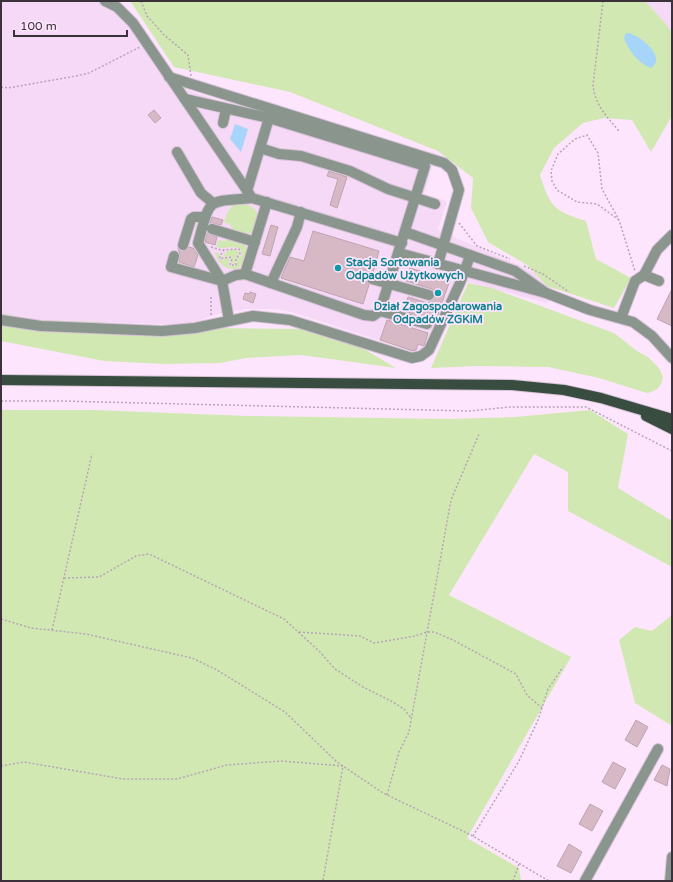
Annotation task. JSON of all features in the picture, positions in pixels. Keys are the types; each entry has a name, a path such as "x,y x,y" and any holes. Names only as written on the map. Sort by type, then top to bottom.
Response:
{"main road":[{"path":"1,380 512,385 564,390 601,398 672,419"},
{"path":"629,406 672,429"}],"street":[{"path":"105,1 118,7 126,14 249,194 267,202 402,243"},
{"path":"169,77 444,162 452,170 459,190 438,264"},
{"path":"174,256 171,267 222,281 236,275 244,274 364,315 373,316 380,311 425,166 269,118 185,99"},
{"path":"223,123 226,109"},
{"path":"249,194 269,118"},
{"path":"260,148 279,154 301,156 350,171 388,189 435,204"},
{"path":"177,152 198,188 213,203"},
{"path":"229,320 222,281 198,243 208,207 213,203 249,194"},
{"path":"244,274 267,202"},
{"path":"271,283 297,227 301,212"},
{"path":"183,245 191,219 194,217 205,217"},
{"path":"212,229 255,242"},
{"path":"405,232 444,245 470,256 516,270 546,293"},
{"path":"621,318 635,281 644,275 657,250 672,235"},
{"path":"399,253 546,293 621,318 642,327 672,358"},
{"path":"1,320 41,326 146,331 178,330 253,316 290,320 412,358 421,356 429,350 465,271 470,256"},
{"path":"644,275 659,281"},
{"path":"372,279 429,296"},
{"path":"380,311 427,324"},
{"path":"585,881 658,749"},
{"path":"670,881 672,857"}],"path":[{"path":"141,1 147,16 163,34 188,55 191,84"},
{"path":"603,1 593,85 594,94 599,106 619,131"},
{"path":"667,1 672,4"},
{"path":"1,87 8,88 89,73 147,44"},
{"path":"619,220 597,204 577,202 570,198 557,190 552,181 551,171 558,154 575,139 587,135 598,153 602,188 619,220 634,266 635,281"},
{"path":"453,215 477,246 516,262"},
{"path":"198,243 224,250 236,248 240,250 240,254 236,259 236,265 230,265 232,260 230,257 220,259 220,256 224,250"},
{"path":"522,265 543,274 568,290 573,303"},
{"path":"211,297 213,324"},
{"path":"1,401 469,411 510,407 586,407 672,451"},
{"path":"387,794 398,752 409,732 451,500 479,434"},
{"path":"52,630 92,454"},
{"path":"64,578 99,577 136,556 149,554 284,619 335,669 362,688 391,701 404,709 411,718"},
{"path":"1,620 31,628 86,634 192,658 217,670 285,712 343,766 387,794 473,836 549,881"},
{"path":"298,632 360,636 374,643 386,642 427,632 434,632 453,640 516,674 527,695 542,708"},
{"path":"473,836 519,761 542,708 548,690 563,668"},
{"path":"1,766 24,762 123,779 177,779 227,766 281,761 343,766"},
{"path":"326,881 323,880 343,766"},
{"path":"513,881 519,863"}],"shaded area":[{"path":"1,1 115,1 134,16 170,70 190,79 186,90 433,165 424,194 447,201 438,230 528,269 554,285 548,303 467,282 425,347 416,352 291,312 276,309 246,309 227,312 211,316 188,325 36,320 1,313"},
{"path":"645,1 672,1 672,33 666,24"}],"green space":[{"path":"130,1 645,1 666,24 672,33 672,116 651,152 632,120 604,118 583,123 554,148 540,175 547,194 555,206 567,214 586,221 596,259 631,278 614,308 547,286 527,265 488,242 471,208 473,178 438,151 290,92 174,67"},
{"path":"240,203 249,205 257,212 256,225 253,231 248,234 233,230 230,224 224,223 227,213 231,208"},
{"path":"230,238 244,244 248,250 244,264 235,269 230,269 221,264 218,261 215,252 220,254 219,258 222,261 226,258 231,258 228,266 237,265 237,259 242,255 240,249 234,247 216,247 219,240 224,241"},
{"path":"235,249 240,253 235,264 231,263 233,259 230,256 221,258 227,251"},
{"path":"468,283 492,288 614,333 637,351 648,357 659,368 663,377 661,383 656,390 647,393 599,378 548,367 479,366 431,368"},
{"path":"1,313 36,320 101,322 110,334 213,328 303,329 359,346 396,368 301,355 246,358 220,363 164,364 104,361 1,341"},
{"path":"1,410 94,410 248,416 447,419 515,417 590,410 628,434 618,488 672,521 672,567 568,511 568,472 534,454 449,595 571,657 467,838 519,868 521,881 1,881"},
{"path":"672,615 672,726 635,703 619,640 635,627 652,631"}],"water":[{"path":"626,33 644,41 654,52 656,58 655,63 651,68 638,60 631,52 624,38"},
{"path":"235,124 248,129 241,152 230,139"}],"building":[{"path":"154,110 161,118 155,123 148,115"},
{"path":"329,171 347,177 337,208 330,205 338,179 327,176"},
{"path":"212,217 223,220 221,225 210,223"},
{"path":"271,225 278,227 270,256 262,254"},
{"name":"Stacja Sortowania Odpadów Użytkowych","path":"313,231 379,251 373,273 366,277 366,281 369,285 363,304 281,278 290,257 304,261"},
{"path":"207,233 217,237 215,245 205,242"},
{"path":"189,247 193,248 198,255 194,267 179,262 180,255 178,248 184,251"},
{"name":"Dział Zagospodarowania Odpadów ZGKiM","path":"410,268 450,280 436,320 404,311 408,297 428,303 435,296 432,289 406,281"},
{"path":"672,289 672,326 657,319"},
{"path":"250,292 256,294 253,303 243,299 245,293 249,294"},
{"path":"387,320 428,333 424,346 418,344 416,350 413,351 380,340"},
{"path":"636,720 648,727 637,747 625,740"},
{"path":"613,762 626,769 615,789 602,782"},
{"path":"662,765 670,769 667,786 654,780"},
{"path":"590,804 603,811 592,831 579,824"},
{"path":"569,844 582,852 571,873 557,866"}],"place":[{"name":"Stacja Sortowania Odpadów Użytkowych","path":"338,268"},
{"name":"Dział Zagospodarowania Odpadów ZGKiM","path":"438,293"}]}
